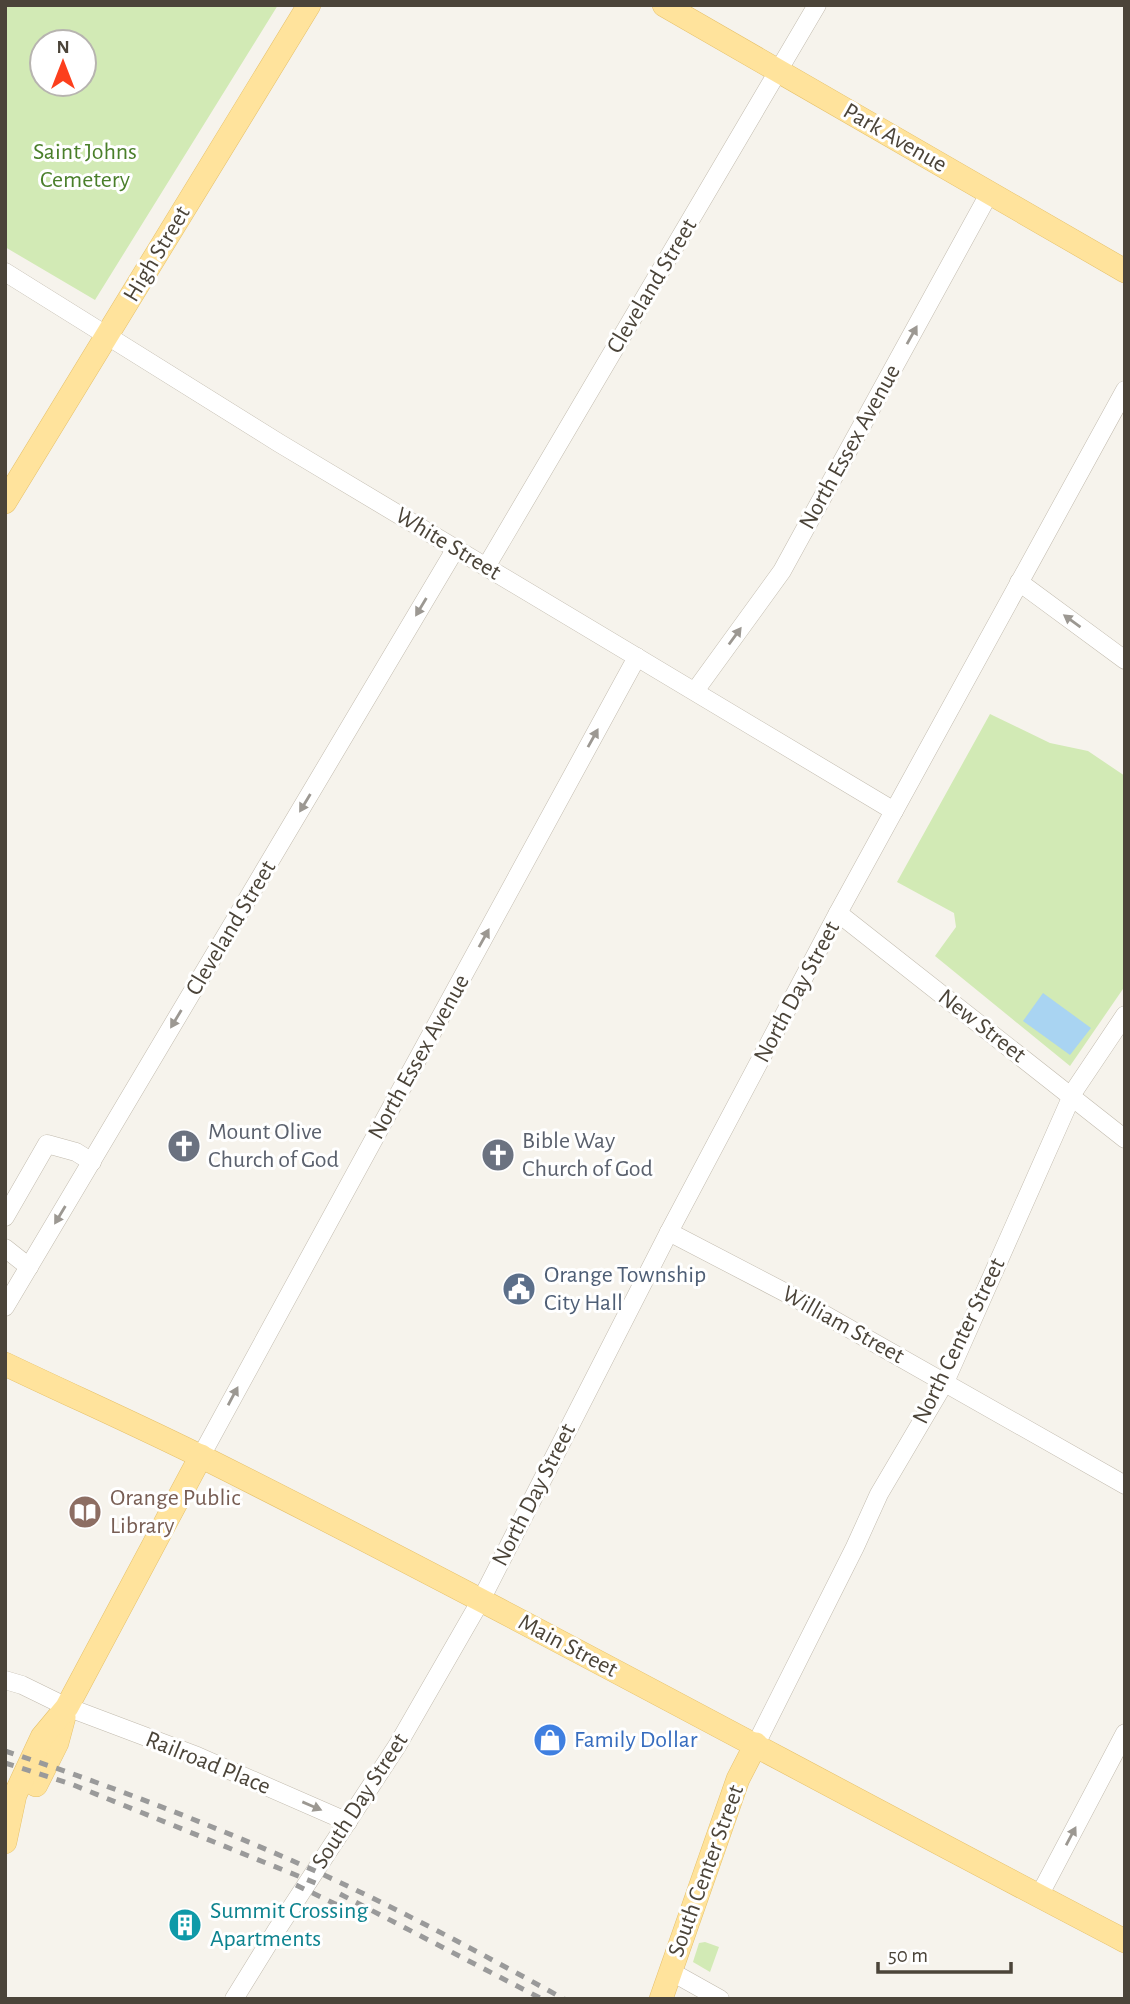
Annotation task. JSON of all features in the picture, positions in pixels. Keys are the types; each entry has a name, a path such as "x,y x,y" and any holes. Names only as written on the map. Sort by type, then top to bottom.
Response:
{"main road":[{"name":"High Street","path":"5,502 309,5"},
{"name":"Park Avenue","path":"664,5 1125,271"},
{"name":"Main Street","path":"5,1364 201,1456 481,1600 1125,1941"},
{"path":"7,1839 15,1795 42,1737 67,1707 201,1456"},
{"name":"South Center Street","path":"660,1999 738,1779 756,1744"}],"street":[{"name":"Cleveland Street","path":"486,566 817,5"},
{"name":"North Essex Avenue","path":"695,691 782,571 990,192"},
{"name":"White Street","path":"5,272 107,337 894,811"},
{"name":"North Day Street","path":"481,1600 669,1232 838,914 1125,390"},
{"name":"Cleveland Street","path":"5,1307 456,548"},
{"path":"1019,582 1125,660"},
{"name":"North Essex Avenue","path":"201,1456 637,657"},
{"name":"New Street","path":"838,914 1125,1139"},
{"name":"North Center Street","path":"756,1744 879,1494 945,1382 1071,1097 1125,1015"},
{"path":"5,1217 47,1144 76,1152 92,1162"},
{"name":"William Street","path":"669,1232 790,1295 1125,1485"},
{"path":"5,1248 29,1267"},
{"name":"South Day Street","path":"237,1994 275,1931 397,1746 481,1600"},
{"name":"Railroad Place","path":"5,1680 22,1685 67,1707 197,1756 348,1822"},
{"path":"1039,1896 1125,1733"},
{"path":"670,1971 720,1999"},
{"path":"237,1994 256,1999"}],"green space":[{"name":"Saint Johns Cemetery","path":"5,5 278,5 95,300 5,247"},
{"path":"990,714 1050,743 1088,751 1125,776 1125,986 1070,1066 935,956 956,927 954,913 897,882"},
{"path":"705,1942 719,1947 710,1972 693,1962 699,1943"}],"water":[{"path":"1043,993 1091,1028 1070,1055 1023,1021"}],"railway":[{"path":"5,1751 150,1803 293,1861 396,1910 564,1999"},
{"path":"5,1763 71,1784 318,1884"},
{"path":"296,1885 356,1914"},
{"path":"340,1894 542,1999"}],"place":[{"name":"Mount Olive Church of God","path":"184,1146"},
{"name":"Bible Way Church of God","path":"498,1155"},
{"name":"Orange Township City Hall","path":"519,1289"},
{"name":"Orange Public Library","path":"85,1512"},
{"name":"Family Dollar","path":"550,1740"},
{"name":"Summit Crossing Apartments","path":"185,1925"}]}
